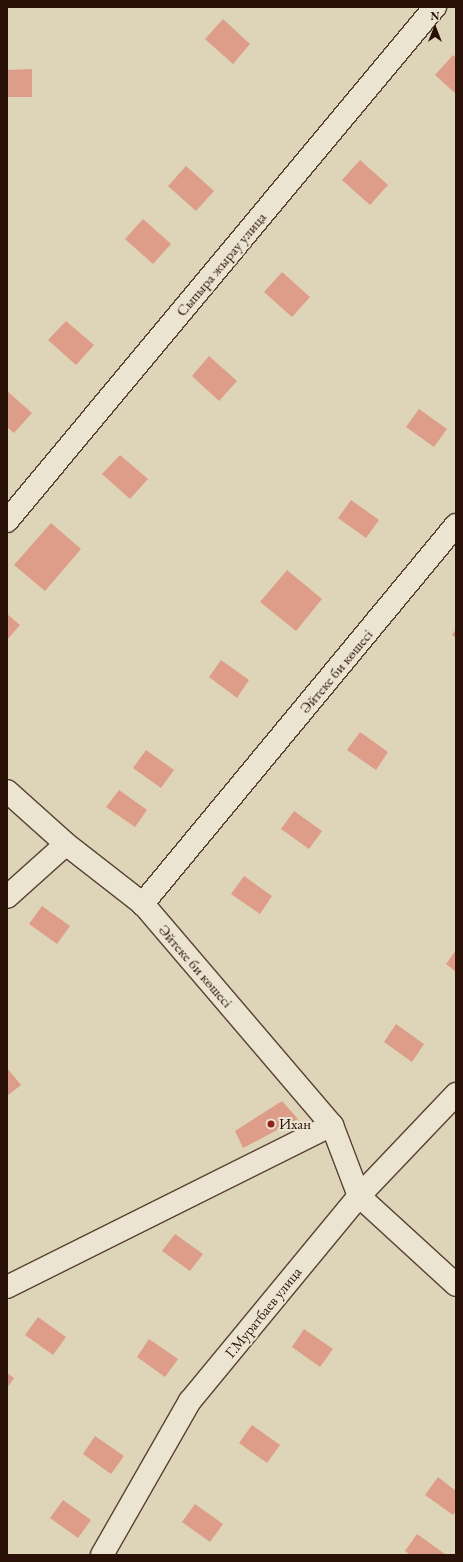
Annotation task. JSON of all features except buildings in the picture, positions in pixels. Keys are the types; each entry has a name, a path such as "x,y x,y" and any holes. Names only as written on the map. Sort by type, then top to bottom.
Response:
{"street":[{"name":"Сыпыра жырау улица","path":"7,521 435,7"},
{"name":"Әйтеке би көшесі","path":"359,1196 332,1125 143,904 456,526"},
{"path":"7,791 66,844 143,904"},
{"path":"7,898 66,844"},
{"name":"Г.Муратбаев улица","path":"102,1555 190,1401 359,1196 456,1094"},
{"path":"7,1287 332,1125"},
{"path":"359,1196 456,1285"}],"place":[{"name":"Ихан","path":"271,1124"}]}
